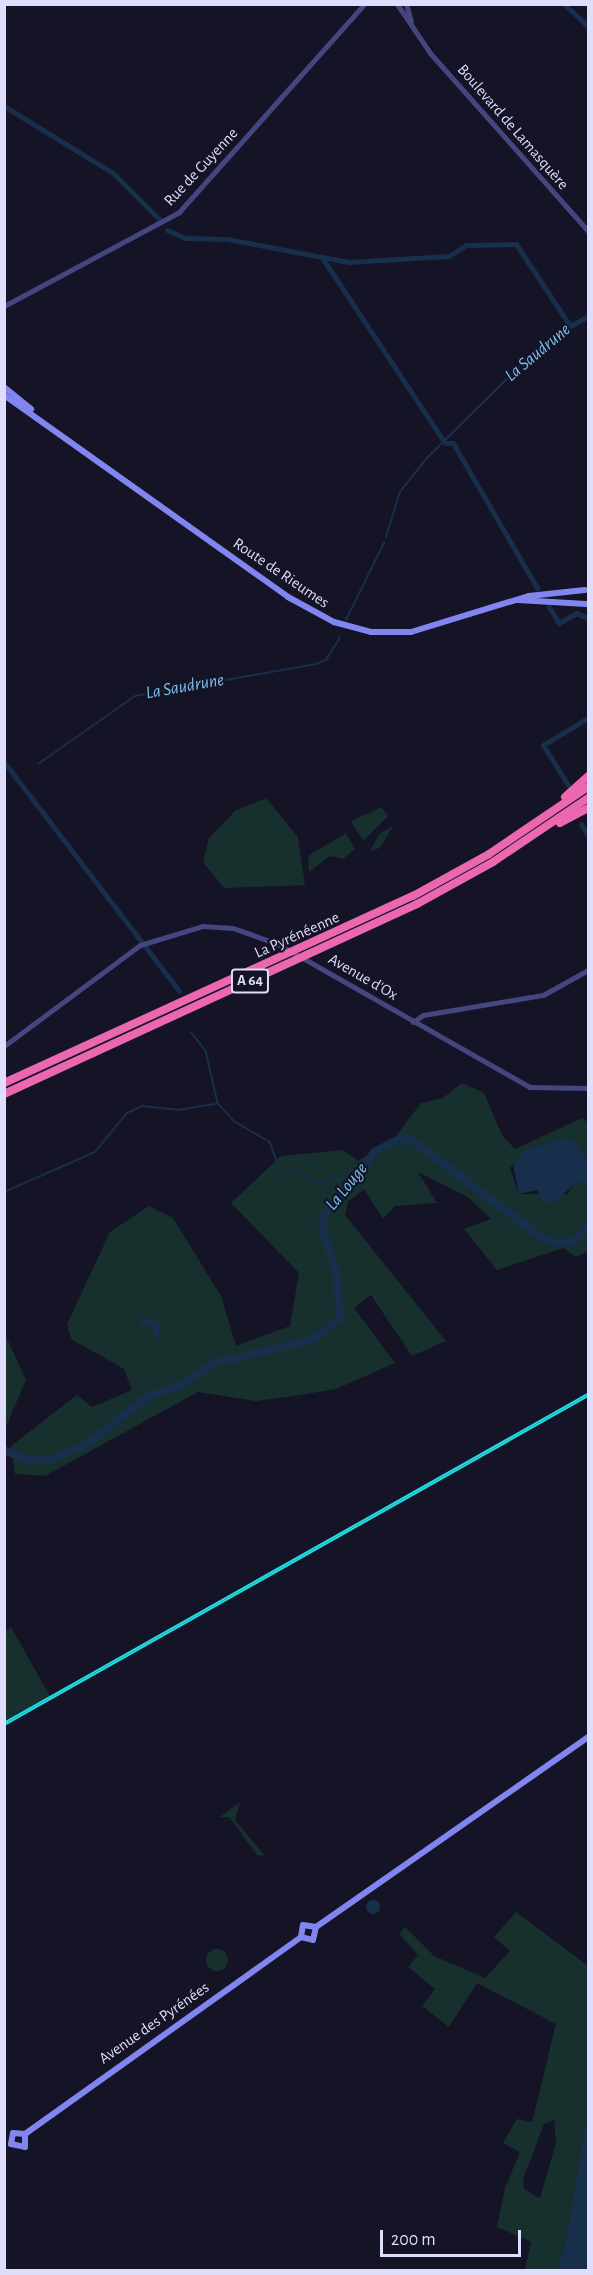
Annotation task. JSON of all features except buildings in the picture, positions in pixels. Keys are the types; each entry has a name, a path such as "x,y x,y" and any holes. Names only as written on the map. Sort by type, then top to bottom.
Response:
{"highway":[{"path":"522,833 588,776"},
{"name":"La Pyrénéenne","path":"4,1083 413,896 522,833 588,787"},
{"name":"La Pyrénéenne","path":"4,1094 417,904 548,827 588,798"},
{"path":"548,827 588,808"}],"main road":[{"name":"Route de Rieumes","path":"4,387 59,433"},
{"name":"Route de Rieumes","path":"4,395 288,597 333,622 371,632 411,632 518,600 587,589"},
{"path":"587,589 587,605"},
{"name":"Route de Rieumes","path":"518,600 587,605"},
{"path":"316,1927 313,1940 301,1936 303,1926 316,1927 588,1737"},
{"name":"Avenue des Pyrénées","path":"26,2134 301,1936"},
{"path":"14,2133 26,2134 22,2148 8,2145 14,2133"}],"street":[{"name":"Rue de Guyenne","path":"4,306 179,212 366,4"},
{"name":"Boulevard de Lamasquère","path":"397,4 419,39 588,231"},
{"name":"Boulevard de Lamasquère","path":"405,4 419,39"},
{"name":"Avenue d'Ox","path":"4,1046 142,943 203,926 233,928 278,944 412,1022 531,1087 588,1088"},
{"path":"412,1022 423,1015 543,995 588,970"}],"green space":[{"path":"266,798 298,837 305,885 224,888 203,862 209,838 235,811"},
{"path":"382,807 388,816 363,841 351,821"},
{"path":"393,826 381,847 370,852 379,834"},
{"path":"346,833 355,849 343,859 330,856 309,872 308,856"},
{"path":"462,1083 484,1093 502,1135 515,1149 582,1118 588,1123 588,1163 576,1141 564,1138 526,1149 510,1168 519,1194 567,1194 573,1185 588,1181 588,1251 576,1257 563,1248 497,1270 464,1229 491,1219 468,1197 418,1172 437,1203 395,1206 383,1219 364,1189 348,1202 345,1215 446,1341 412,1356 371,1295 354,1308 395,1363 336,1389 294,1396 256,1401 198,1392 45,1476 15,1474 11,1446 77,1395 92,1407 132,1390 124,1369 71,1339 67,1324 110,1232 149,1206 173,1218 221,1296 236,1346 290,1326 299,1273 231,1203 281,1156 343,1150 358,1161 396,1136 421,1103 443,1098"},
{"path":"5,1334 26,1380 5,1429"},
{"path":"11,1627 50,1696 5,1721 5,1631"},
{"path":"240,1802 235,1820 265,1856 257,1855 229,1817 220,1817"},
{"path":"516,1912 588,1966 588,2106 565,2246 556,2270 525,2270 531,2242 497,2227 505,2188 520,2152 503,2143 517,2119 532,2122 556,2024 477,1983 449,2027 422,2006 435,1989 408,1967 418,1955 399,1934 405,1927 434,1956 485,1978 510,1951 494,1937","holes":["554,2120 556,2143 540,2198 524,2189 523,2179 544,2124"]},
{"path":"213,1949 221,1949 228,1956 228,1964 221,1971 213,1971 206,1964 206,1956"}],"water":[{"path":"564,1138 576,1141 588,1163 588,1181 573,1185 555,1202 542,1202 538,1190 519,1194 513,1164 526,1149"},
{"path":"143,1316 162,1324 157,1343 152,1327 138,1324"},
{"path":"373,1900 378,1902 380,1907 378,1912 373,1914 368,1912 366,1907 368,1902"},
{"path":"588,2106 588,2270 556,2270 565,2246"}],"waterway":[{"path":"564,4 588,26"},
{"path":"4,106 113,173 160,220"},
{"path":"167,230 185,238 227,239 349,262 449,256 466,245 516,244 570,326 588,316"},
{"path":"323,259 443,440"},
{"name":"La Saudrune","path":"386,537 400,492 427,458 531,355 588,317"},
{"path":"445,443 453,443 537,588"},
{"name":"La Saudrune","path":"346,620 384,543"},
{"path":"549,607 559,623 576,613 588,618"},
{"name":"La Saudrune","path":"38,764 135,696 316,664 326,660 340,638"},
{"path":"568,785 543,745 588,718"},
{"path":"4,762 179,991"},
{"path":"581,824 588,836"},
{"path":"191,1032 206,1051 218,1103 234,1121 270,1142 279,1167 297,1170 317,1183 324,1183 330,1175 344,1182 357,1176"},
{"path":"4,1192 95,1152 127,1113 142,1106 178,1110 217,1104"},
{"name":"La Louge","path":"4,1450 28,1460 50,1460 85,1445 149,1396 179,1386 215,1363 314,1339 339,1319 338,1277 322,1228 325,1212 352,1187 374,1152 399,1139 410,1139 542,1238 558,1243 574,1241 588,1227"}],"railway":[{"path":"4,1724 588,1395"}]}
